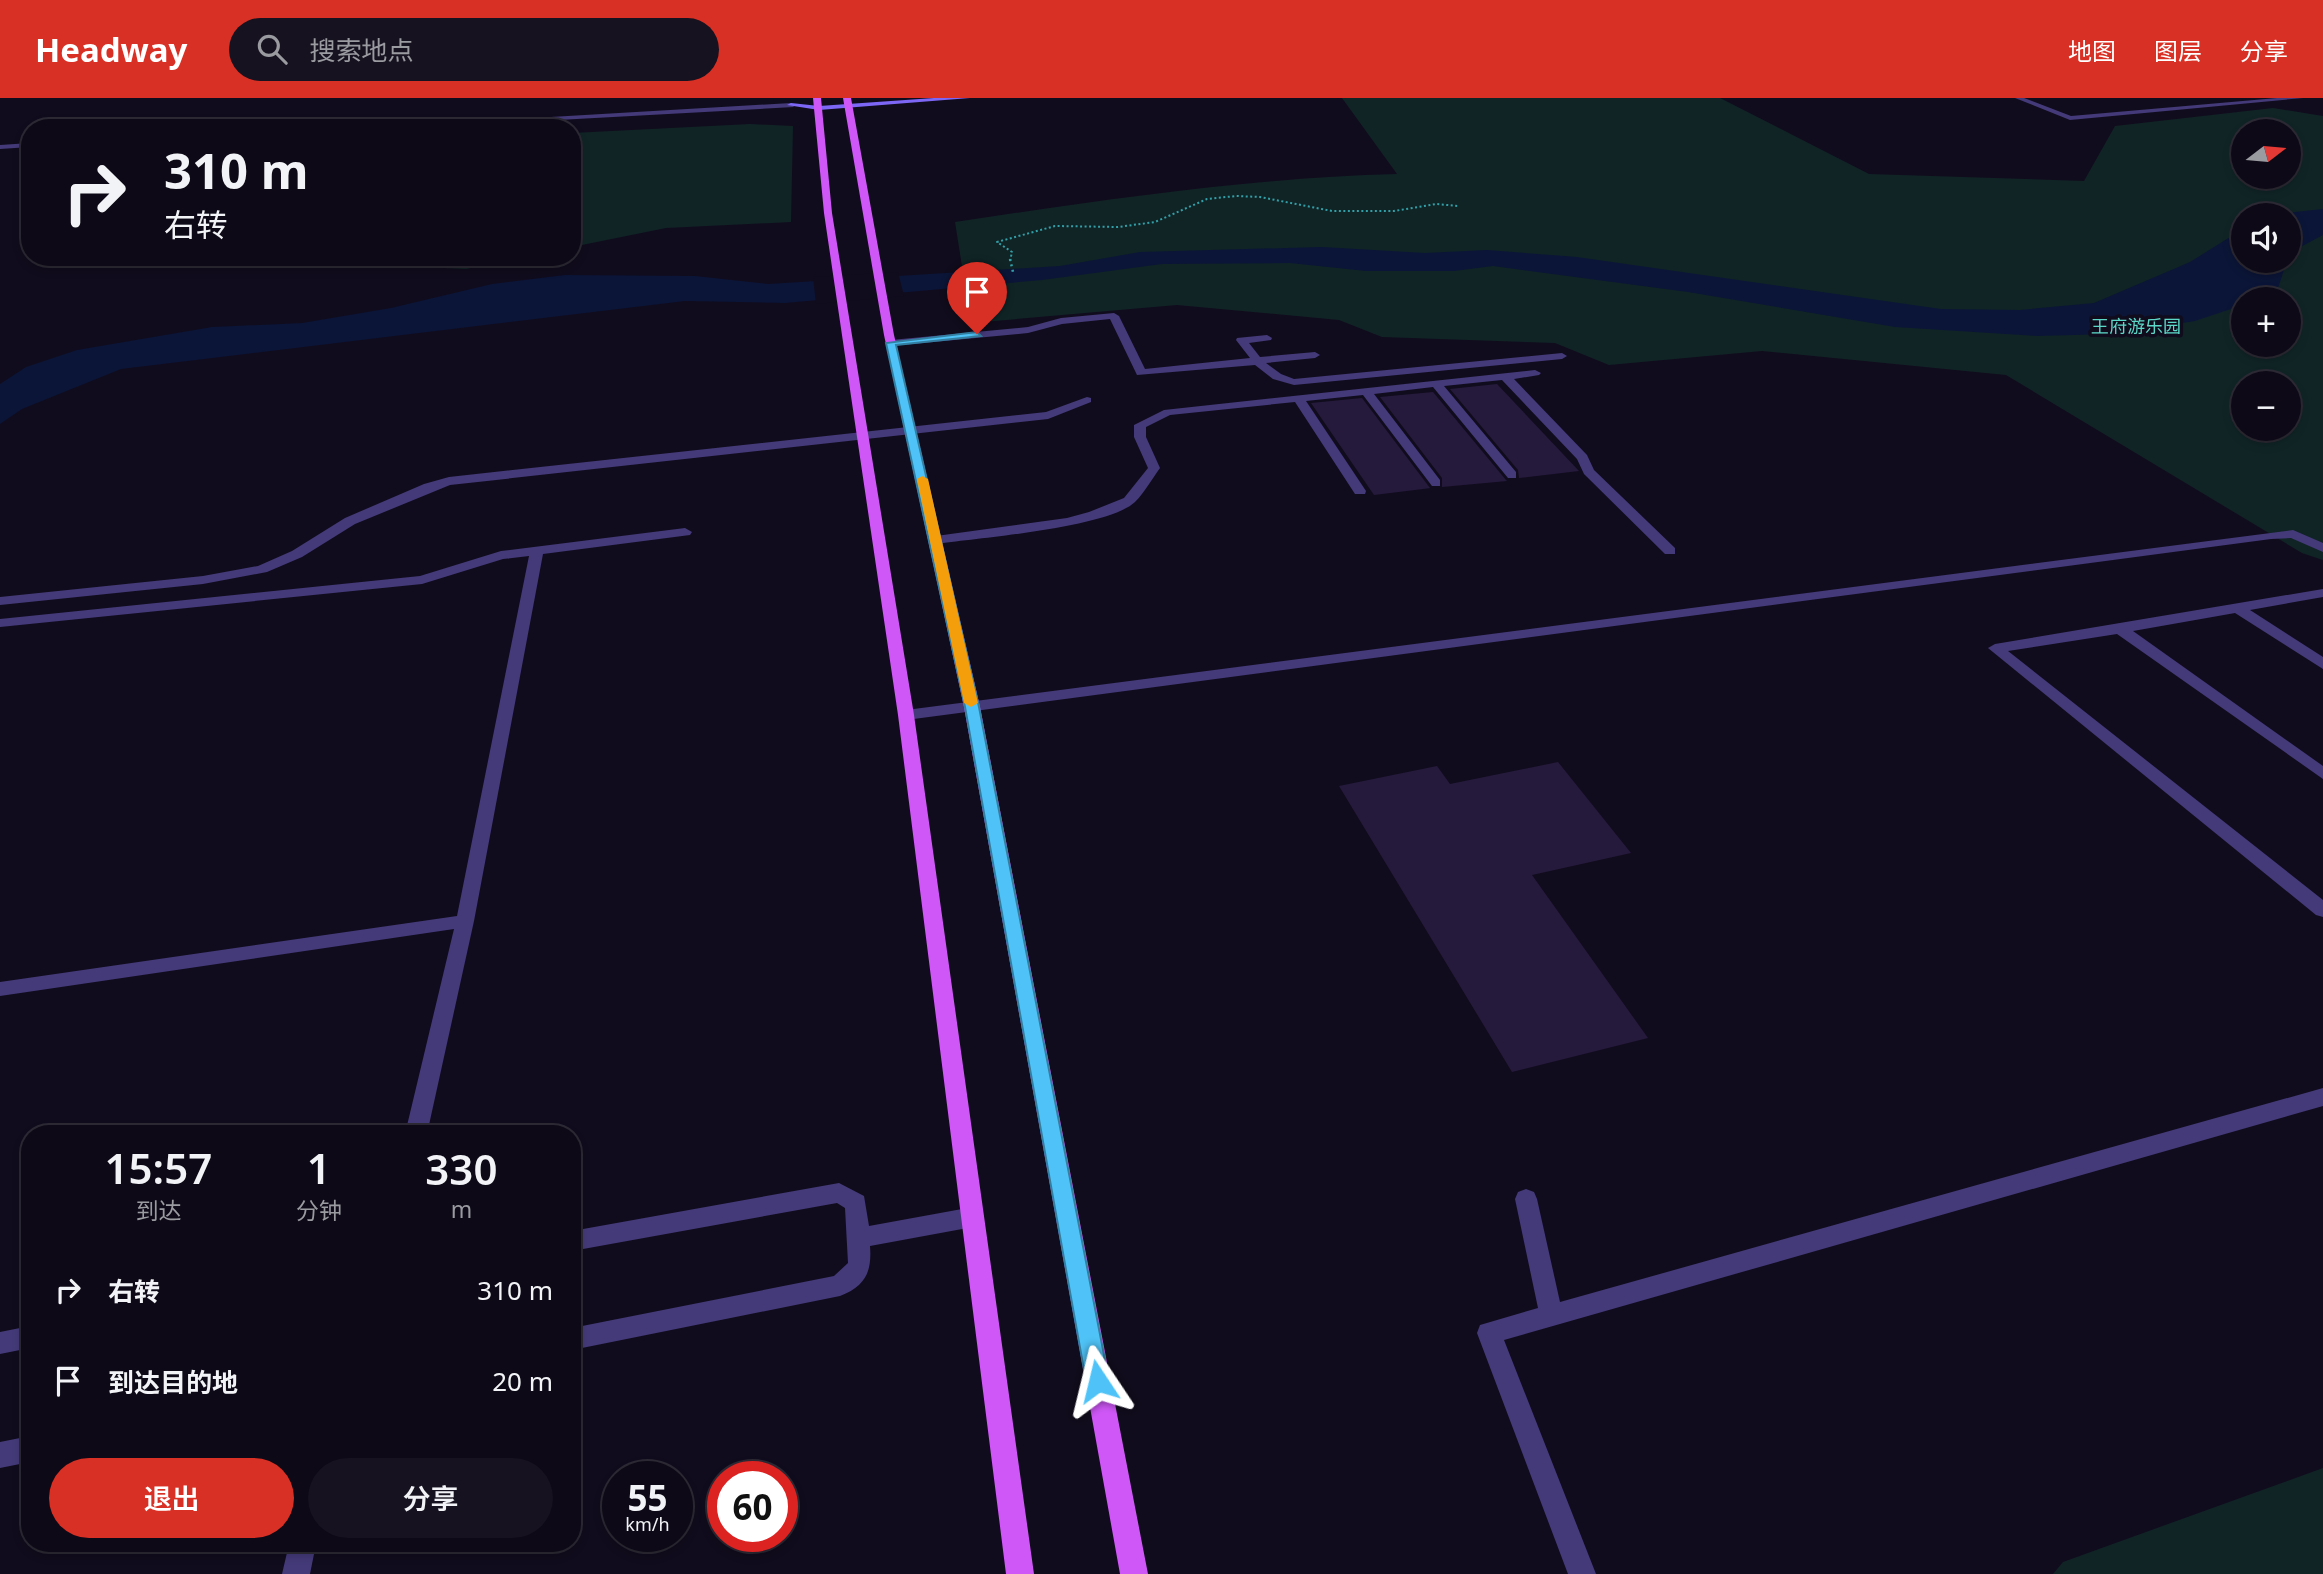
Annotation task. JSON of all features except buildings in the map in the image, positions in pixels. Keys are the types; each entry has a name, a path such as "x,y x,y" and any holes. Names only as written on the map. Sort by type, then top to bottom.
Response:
{"main road":[{"path":"790,105 848,100 966,98"},
{"path":"848,100 865,211 890,339 972,707 1134,1574"},
{"path":"818,102 828,213 906,715 1020,1574"}],"street":[{"path":"531,119 790,105"},
{"path":"0,147 21,146"},
{"path":"890,339 1028,330 1061,321 1114,316 1141,373 1315,355"},
{"path":"1267,338 1241,340 1268,373 1279,380 1294,382 1562,356"},
{"path":"936,540 1068,522 1129,501 1154,468 1140,437 1140,425 1153,417 1192,407 1535,373"},
{"path":"1505,376 1583,458 1588,471 1670,551"},
{"path":"1435,383 1512,475"},
{"path":"1365,390 1436,483"},
{"path":"1298,397 1360,491"},
{"path":"0,601 204,580 262,569 296,554 350,521 428,487 449,481 1048,415 1087,400"},
{"path":"0,623 422,580 500,555 685,532"},
{"path":"906,715 2272,535 2293,534 2323,548"},
{"path":"418,1125 465,921 537,550"},
{"path":"2323,593 1994,648 2323,910"},
{"path":"2237,608 2323,664"},
{"path":"2120,629 2323,774"},
{"path":"0,989 465,921"},
{"path":"1582,1574 1489,1333 2323,1097"},
{"path":"581,1239 839,1193 856,1202 860,1267 839,1285 581,1337"},
{"path":"1526,1199 1550,1315"},
{"path":"859,1238 973,1217"},
{"path":"0,1343 21,1339"},
{"path":"0,1455 21,1451"},
{"path":"296,1574 301,1552"}],"lane":[{"path":"2018,98 2070,118 2300,98"}],"path":[{"path":"1013,272 1009,255 1012,252 997,242 1055,226 1118,227 1155,222 1207,199 1260,197 1332,211 1394,211 1436,204 1458,206"}],"green space":[{"name":"王府游乐园","path":"1342,98 1720,98 1869,174 2084,181 2115,126 2273,108 2323,116 2323,560 2302,553 2006,375 1762,351 1609,365 1555,343 1382,337 1339,320 1177,305 971,323 955,222 1120,198 1341,176 1397,174"},
{"path":"750,124 793,126 791,222 666,228 581,245 581,133"},
{"path":"401,266 480,266 466,269"},
{"path":"2323,1468 2323,1574 2053,1574 2063,1562"}],"water":[{"path":"2323,209 2323,235 2301,247 2301,211"},
{"path":"2231,236 2231,273 2283,273 2278,287 2231,287 2231,309 2195,321 2111,334 2037,336 1895,327 1688,292 1493,266 1454,271 1366,271 1290,263 1162,264 1042,280 785,303 685,301 121,369 22,409 0,424 0,384 26,367 77,350 212,327 302,323 391,308 492,284 565,275 695,276 768,284 1060,266 1140,252 1322,247 1425,253 1487,250 1577,257 1941,309 2020,310 2094,303 2190,262"}],"pier":[{"path":"898,272 904,296 816,304 813,277"}],"slow traffic":[{"path":"922,479 971,703"}],"route":[{"path":"977,334 891,343 972,707 1098,1381"}]}
